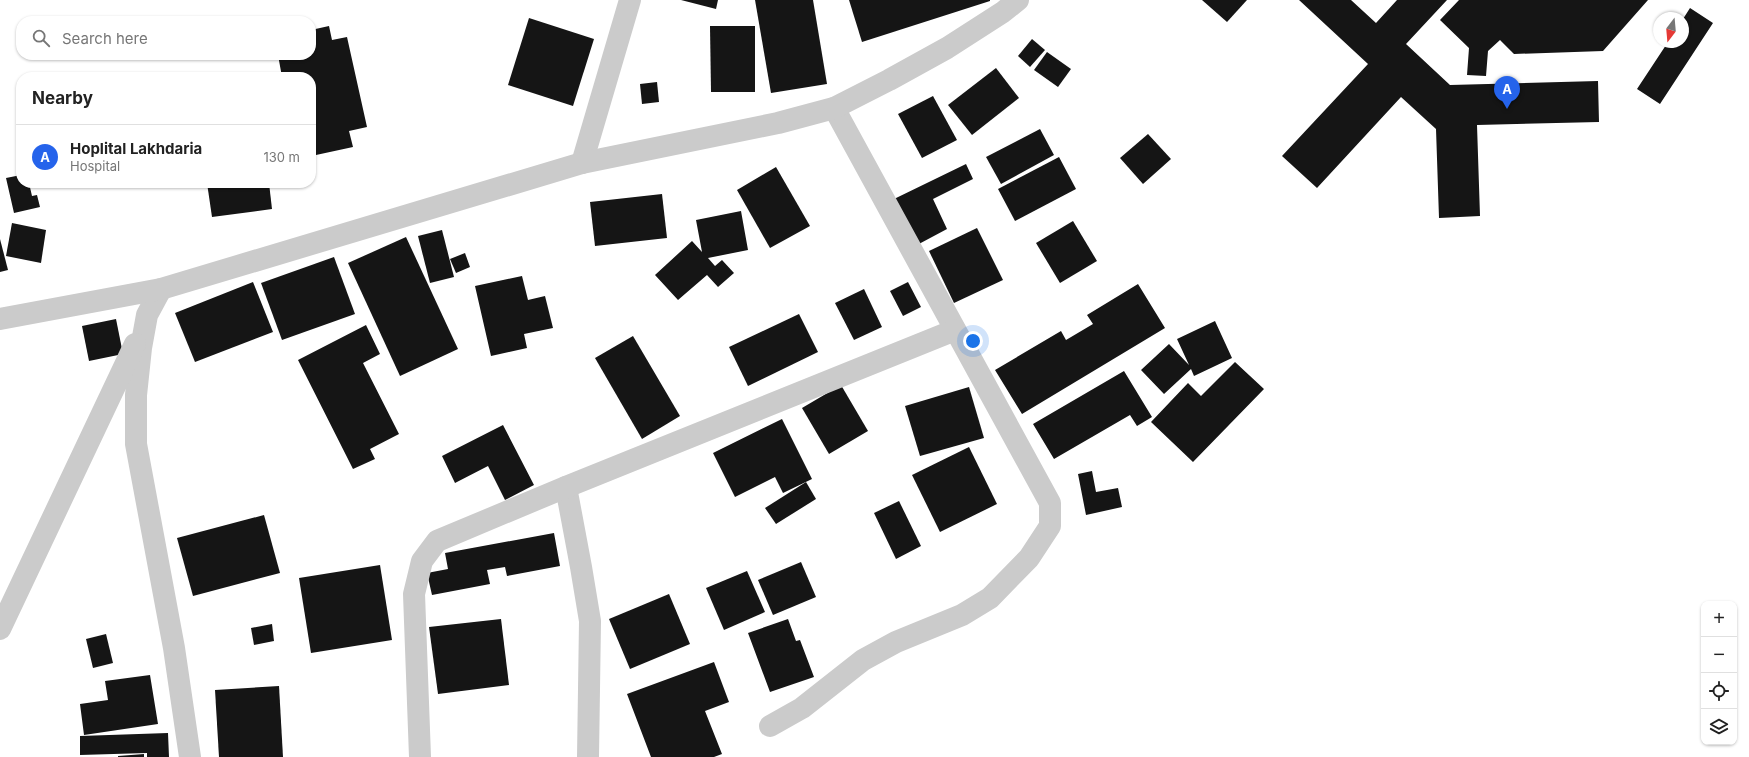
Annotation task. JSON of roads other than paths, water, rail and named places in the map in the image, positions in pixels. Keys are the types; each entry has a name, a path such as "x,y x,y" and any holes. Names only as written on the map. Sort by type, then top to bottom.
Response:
{"street":[{"path":"582,163 630,0"},
{"path":"0,319 161,289 582,163 778,123 834,108 947,48 1004,12 1018,0"},
{"path":"770,726 802,708 863,660 896,642 962,615 990,598 1029,558 1050,526 1050,503 834,108"},
{"path":"161,289 147,315 145,324 136,395 136,444 174,648 190,757"},
{"path":"0,629 145,324"},
{"path":"420,757 414,594 422,561 437,541 566,487 955,330"},
{"path":"566,487 582,567 590,621 588,757"}],"place":[{"name":"Hoplital Lakhdaria","path":"1507,109"}]}
